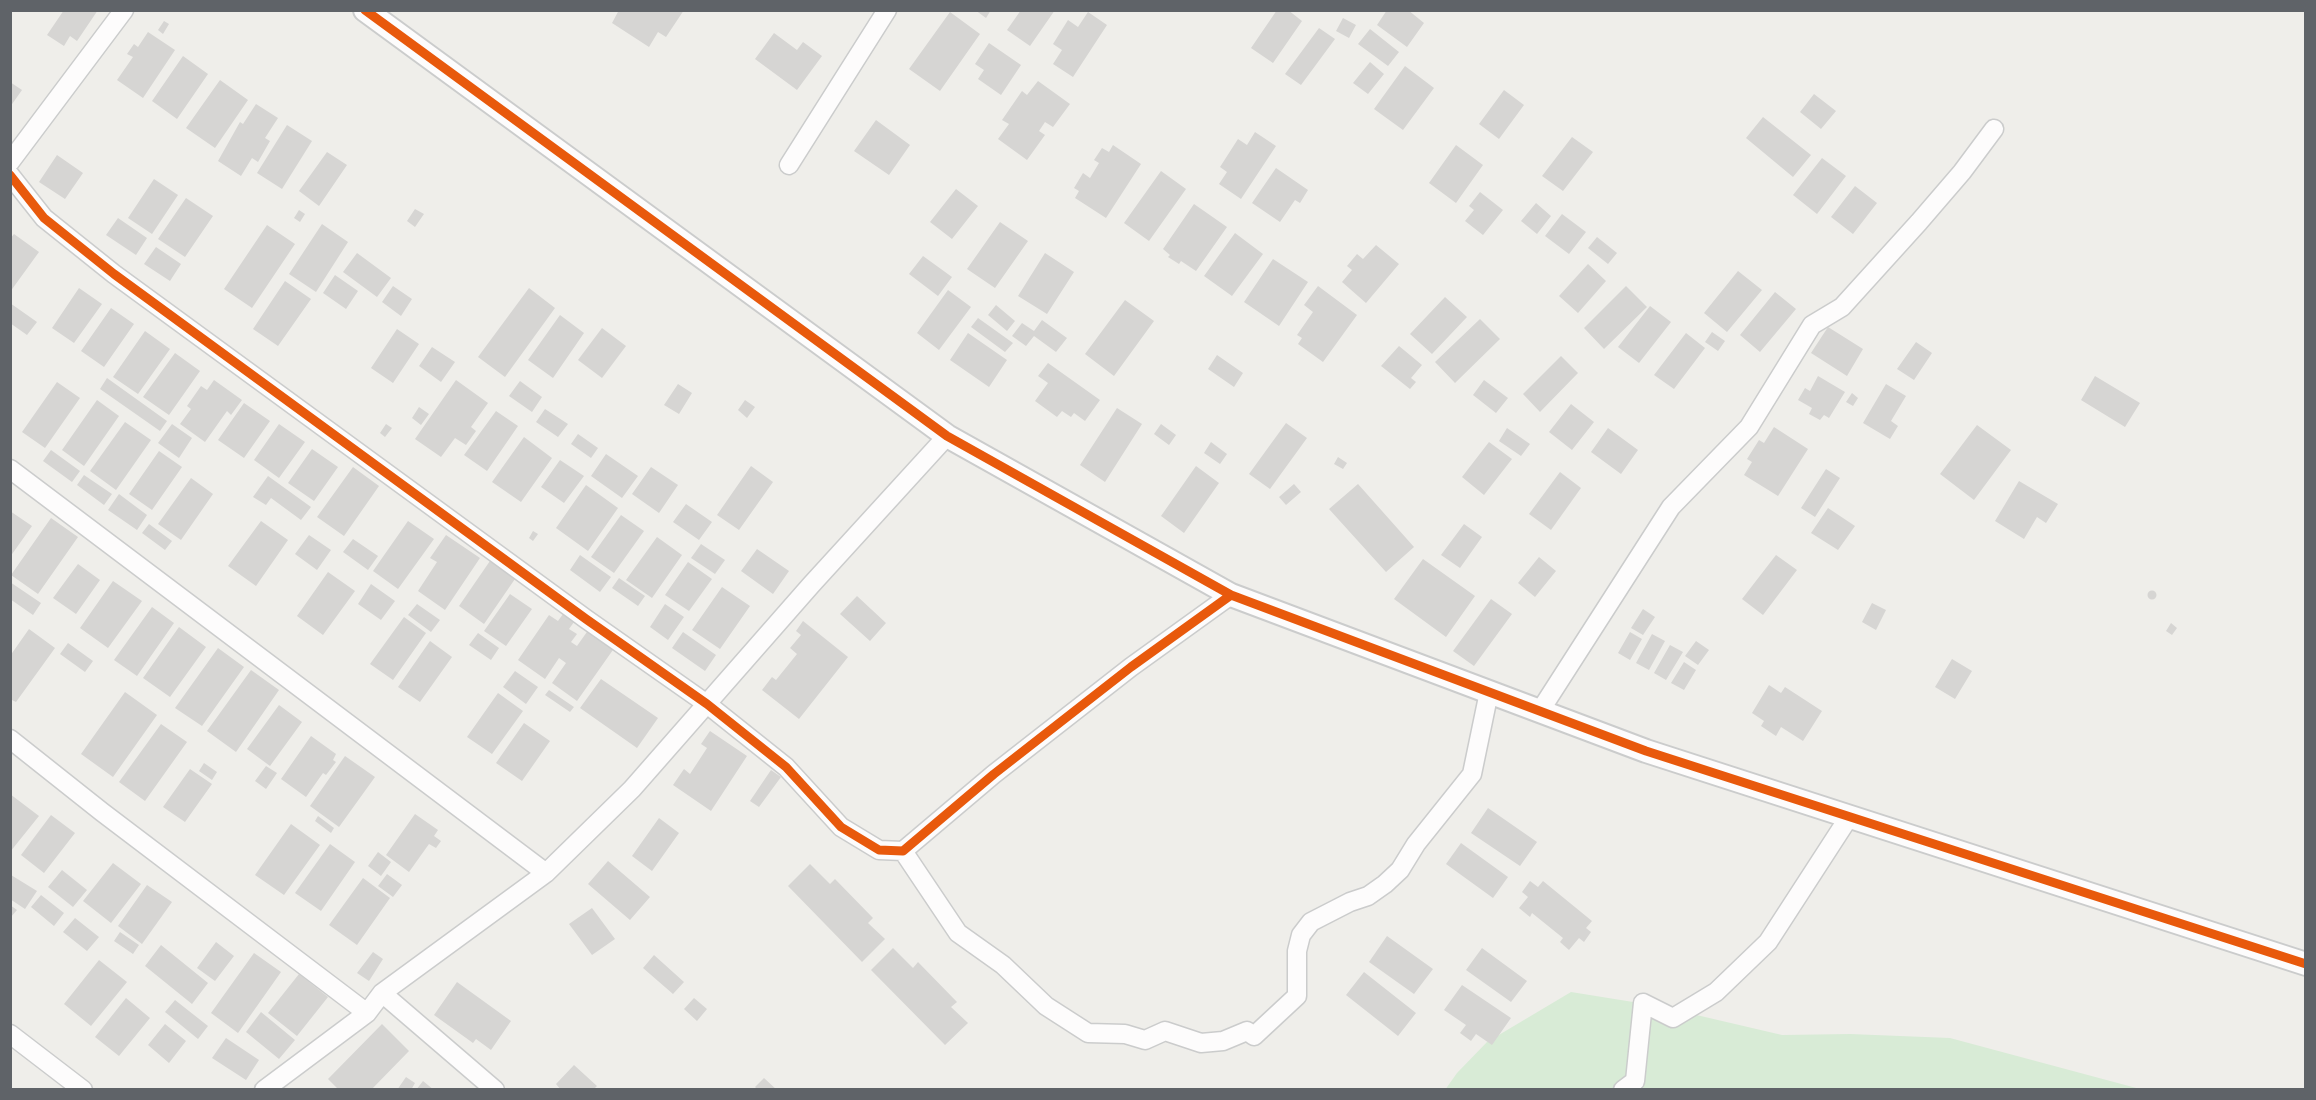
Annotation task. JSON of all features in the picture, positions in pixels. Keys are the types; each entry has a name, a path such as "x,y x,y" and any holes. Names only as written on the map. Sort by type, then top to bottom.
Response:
{"street":[{"path":"10,162 124,10"},
{"path":"365,10 947,436 1231,595 1646,751 2306,964"},
{"path":"789,165 887,10"},
{"path":"1540,711 1671,507 1749,427 1812,325 1842,307 1934,205 1994,129"},
{"path":"10,175 44,218 114,274 586,619 707,704 786,767 841,828 879,850 903,851 994,774 1131,667 1231,595"},
{"path":"264,1089 367,1013 382,993 546,873 632,789 811,585 947,436"},
{"path":"10,469 546,873"},
{"path":"903,851 958,933 1003,965 1046,1006 1088,1033 1125,1034 1145,1040 1164,1031 1201,1043 1223,1041 1247,1031 1254,1036 1297,996 1297,951 1301,935 1311,922 1350,902 1368,896 1385,884 1400,870 1416,844 1472,774 1489,692"},
{"path":"10,739 102,812 367,1013"},
{"path":"1623,1089 1635,1081 1644,1003 1673,1018 1716,992 1768,942 1849,817"},
{"path":"382,993 495,1089"},
{"path":"10,1034 83,1089"}],"green space":[{"path":"1571,992 1658,1006 1782,1035 1850,1034 1950,1038 2140,1089 1445,1090 1457,1073 1487,1042"}],"building":[{"path":"64,10 98,10 77,41 70,36 64,46 47,35"},
{"path":"619,10 684,10 666,37 658,32 649,47 612,23"},
{"path":"975,10 991,10 986,18"},
{"path":"1021,10 1055,10 1030,46 1007,30"},
{"path":"1277,10 1288,10 1302,21 1273,63 1251,48"},
{"path":"1387,10 1408,10 1424,23 1407,47 1377,25"},
{"path":"950,12 980,34 940,91 909,69"},
{"path":"1088,12 1107,25 1073,77 1053,64 1062,50 1053,44 1068,20 1078,27"},
{"path":"1343,18 1356,25 1349,38 1336,31"},
{"path":"164,21 169,24 163,34 158,30"},
{"path":"1319,28 1335,39 1301,85 1285,74"},
{"path":"1370,29 1399,52 1388,66 1358,44"},
{"path":"148,32 175,50 143,98 117,80 133,57 127,54 134,44 138,47"},
{"path":"774,33 797,50 803,42 822,56 797,90 755,59"},
{"path":"989,43 1021,65 1001,95 978,79 984,70 975,64"},
{"path":"183,56 208,74 177,119 152,101"},
{"path":"1370,62 1384,74 1368,94 1353,83"},
{"path":"1405,66 1434,88 1403,130 1374,109"},
{"path":"220,80 248,100 215,148 186,128"},
{"path":"1038,81 1070,104 1053,127 1045,122 1039,131 1045,135 1027,160 998,139 1009,124 1002,120 1022,91 1027,95"},
{"path":"10,82 22,90 10,107"},
{"path":"1504,90 1524,105 1499,139 1479,124"},
{"path":"1814,94 1836,111 1821,129 1800,112"},
{"path":"256,104 278,118 265,138 270,141 258,162 252,158 241,176 218,161 240,122 243,124"},
{"path":"1763,117 1811,155 1793,177 1746,138"},
{"path":"876,120 910,145 889,175 854,151"},
{"path":"287,125 312,141 282,189 257,173"},
{"path":"1255,132 1276,146 1241,199 1219,184 1227,172 1220,167 1238,139 1247,145"},
{"path":"1572,137 1593,152 1563,191 1542,176"},
{"path":"1113,145 1141,164 1106,218 1075,198 1079,191 1074,188 1083,173 1090,178 1099,163 1094,160 1102,148 1109,152"},
{"path":"1456,145 1483,165 1456,203 1429,183"},
{"path":"327,152 347,165 319,206 299,191"},
{"path":"57,155 83,173 65,199 39,182"},
{"path":"1822,158 1846,176 1817,214 1793,195"},
{"path":"1276,168 1308,190 1300,203 1295,200 1280,222 1252,203"},
{"path":"1161,171 1186,189 1149,241 1124,223"},
{"path":"154,179 178,195 152,234 128,218"},
{"path":"1855,186 1877,203 1853,234 1831,217"},
{"path":"956,189 978,206 952,239 930,222"},
{"path":"1480,192 1503,210 1483,235 1465,221 1474,210 1469,206"},
{"path":"186,198 213,216 185,257 158,239"},
{"path":"1536,203 1551,216 1537,234 1521,221"},
{"path":"1194,204 1227,227 1196,271 1181,261 1179,264 1168,257 1170,255 1163,249"},
{"path":"415,209 424,214 415,227 407,221"},
{"path":"299,210 305,214 300,222 294,218"},
{"path":"1562,214 1586,232 1569,254 1545,236"},
{"path":"118,218 147,238 136,255 106,235"},
{"path":"1000,222 1028,241 995,288 967,269"},
{"path":"322,224 348,242 316,292 289,274"},
{"path":"267,225 295,244 252,308 224,289"},
{"path":"1235,233 1263,254 1232,296 1204,276"},
{"path":"14,234 39,252 10,292 10,239"},
{"path":"1597,237 1617,253 1608,264 1588,248"},
{"path":"1376,245 1399,264 1366,303 1342,282 1352,270 1347,266 1357,254 1363,259"},
{"path":"156,247 181,264 170,281 144,264"},
{"path":"357,253 391,278 377,297 343,272"},
{"path":"1045,253 1074,272 1047,314 1018,296"},
{"path":"923,256 952,277 938,296 909,274"},
{"path":"1273,259 1308,282 1279,326 1244,302"},
{"path":"1588,264 1606,281 1578,313 1559,296"},
{"path":"1738,271 1762,290 1727,332 1704,313"},
{"path":"335,275 358,291 346,309 323,293"},
{"path":"285,281 311,299 278,346 253,329"},
{"path":"393,286 412,299 401,316 382,302"},
{"path":"1318,286 1357,315 1323,362 1298,344 1302,338 1297,335 1313,312 1304,305"},
{"path":"1626,286 1647,307 1604,349 1584,328"},
{"path":"79,288 102,304 74,343 52,328"},
{"path":"529,288 555,308 505,377 478,357"},
{"path":"948,290 971,307 939,350 917,333"},
{"path":"1775,292 1796,309 1760,352 1740,335"},
{"path":"1445,297 1467,317 1432,354 1410,334"},
{"path":"1125,300 1154,321 1114,376 1085,354"},
{"path":"10,303 37,322 27,335 10,323"},
{"path":"996,305 1015,321 1007,331 988,315"},
{"path":"1650,306 1671,322 1639,363 1618,347"},
{"path":"111,308 134,324 104,367 81,351"},
{"path":"560,315 584,333 553,378 528,360"},
{"path":"978,318 1013,343 1005,352 971,327"},
{"path":"1480,319 1500,339 1455,383 1435,362"},
{"path":"1042,320 1067,338 1056,352 1034,336 1026,346 1012,336 1022,323 1034,331"},
{"path":"1828,327 1863,349 1847,376 1811,353"},
{"path":"602,328 626,346 602,378 578,360"},
{"path":"397,329 419,344 393,383 371,368"},
{"path":"145,331 170,349 138,394 113,377"},
{"path":"1712,332 1725,341 1718,351 1705,342"},
{"path":"968,333 1007,360 989,387 950,360"},
{"path":"1686,333 1705,348 1674,389 1654,375"},
{"path":"1916,342 1932,353 1914,380 1897,369"},
{"path":"1399,346 1422,365 1411,378 1416,382 1410,389 1381,366"},
{"path":"432,347 455,362 441,382 419,366"},
{"path":"175,353 200,371 169,415 143,397"},
{"path":"1217,355 1243,373 1234,387 1208,369"},
{"path":"1561,356 1578,373 1540,412 1523,394"},
{"path":"1048,363 1100,400 1085,421 1074,413 1071,417 1062,411 1057,417 1035,401 1048,383 1038,376"},
{"path":"1818,376 1845,392 1829,418 1824,415 1820,420 1809,414 1812,408 1798,400 1805,388 1810,391"},
{"path":"2095,376 2140,403 2125,427 2081,400"},
{"path":"107,378 167,421 160,431 100,389"},
{"path":"214,380 242,400 231,415 227,411 205,442 180,424 191,409 187,406 201,386 207,390"},
{"path":"456,380 488,403 471,427 476,431 466,445 455,438 441,457 415,439"},
{"path":"1484,380 1508,398 1496,413 1473,395"},
{"path":"520,381 542,397 532,412 509,396"},
{"path":"57,382 80,398 45,448 22,432"},
{"path":"678,384 692,393 679,414 664,405"},
{"path":"1886,384 1906,396 1891,421 1898,426 1890,439 1863,423"},
{"path":"1852,393 1858,398 1853,406 1846,402"},
{"path":"97,400 119,416 84,466 62,450"},
{"path":"745,400 755,407 747,418 738,410"},
{"path":"244,403 270,421 244,458 218,440"},
{"path":"1571,404 1594,422 1572,450 1549,432"},
{"path":"419,407 429,414 421,425 412,418"},
{"path":"1117,408 1142,424 1105,482 1080,465"},
{"path":"545,409 568,424 558,437 536,422"},
{"path":"496,411 518,426 487,471 464,455"},
{"path":"125,422 151,440 116,490 90,471"},
{"path":"1286,423 1307,438 1270,489 1249,474"},
{"path":"172,424 192,438 179,458 158,443"},
{"path":"279,424 305,442 279,478 254,460"},
{"path":"386,424 392,428 385,437 380,433"},
{"path":"1161,424 1176,435 1169,445 1154,434"},
{"path":"1977,425 2011,450 1974,500 1940,474"},
{"path":"1774,427 1808,449 1778,496 1744,475 1752,462 1747,459 1759,440 1764,443"},
{"path":"1507,428 1530,444 1521,456 1499,441"},
{"path":"1608,428 1638,450 1621,474 1591,452"},
{"path":"578,434 598,448 591,458 571,444"},
{"path":"524,437 552,458 521,502 492,482"},
{"path":"1211,442 1227,454 1220,464 1204,453"},
{"path":"1489,442 1512,459 1484,495 1462,477"},
{"path":"312,449 338,467 314,501 288,483"},
{"path":"51,450 80,471 72,482 43,461"},
{"path":"159,451 182,467 152,510 129,494"},
{"path":"606,454 638,476 622,498 591,476"},
{"path":"1338,457 1347,463 1343,469 1334,464"},
{"path":"560,460 584,476 564,503 541,487"},
{"path":"751,466 773,482 739,530 717,515"},
{"path":"1196,466 1219,483 1184,533 1161,516"},
{"path":"353,467 379,486 344,536 317,517"},
{"path":"651,467 678,485 659,513 632,494"},
{"path":"1826,469 1840,478 1815,517 1801,508"},
{"path":"1560,472 1581,488 1551,530 1529,514"},
{"path":"84,475 112,494 104,505 77,485"},
{"path":"268,476 311,507 301,520 271,498 266,505 253,497"},
{"path":"191,478 213,494 181,540 158,524"},
{"path":"2019,481 2058,504 2046,523 2037,517 2024,539 1995,521"},
{"path":"1294,484 1301,492 1286,505 1279,497"},
{"path":"1358,484 1414,547 1386,572 1329,509"},
{"path":"586,485 618,508 588,551 556,528"},
{"path":"119,494 147,515 137,530 108,510"},
{"path":"686,504 712,522 699,540 673,522"},
{"path":"1828,508 1855,526 1838,550 1811,533"},
{"path":"10,511 32,526 10,557"},
{"path":"621,515 644,531 614,573 591,557"},
{"path":"51,518 78,537 38,594 11,575"},
{"path":"261,521 288,540 256,586 228,566"},
{"path":"408,521 434,539 398,589 373,571"},
{"path":"149,524 172,541 165,550 142,533"},
{"path":"1464,524 1482,537 1460,568 1441,555"},
{"path":"533,531 538,534 533,541 529,538"},
{"path":"309,535 331,550 317,570 295,554"},
{"path":"446,535 480,558 445,610 418,591 437,562 430,558"},
{"path":"657,537 682,555 652,598 626,580"},
{"path":"353,539 378,556 368,570 343,552"},
{"path":"701,544 725,560 715,574 691,558"},
{"path":"757,549 789,571 773,594 741,571"},
{"path":"580,555 611,577 600,592 570,570"},
{"path":"1776,555 1797,570 1763,615 1742,599"},
{"path":"1539,557 1556,571 1535,597 1518,583"},
{"path":"492,558 517,576 484,624 459,606"},
{"path":"1423,559 1475,596 1446,637 1394,599"},
{"path":"688,562 712,579 689,611 665,595"},
{"path":"78,564 100,580 76,614 53,598"},
{"path":"328,572 355,591 323,635 297,616"},
{"path":"619,578 645,596 638,606 612,588"},
{"path":"113,581 142,601 108,648 80,628"},
{"path":"10,582 41,603 33,615 10,599"},
{"path":"371,584 395,601 381,620 358,604"},
{"path":"722,587 750,606 720,649 692,630"},
{"path":"2152,590 2157,595 2152,600 2147,595"},
{"path":"510,594 532,609 506,646 484,631"},
{"path":"857,596 886,623 870,641 840,614"},
{"path":"1491,599 1512,614 1474,666 1453,651"},
{"path":"1872,603 1886,610 1876,630 1862,622"},
{"path":"417,604 440,620 431,632 408,615"},
{"path":"665,604 684,617 668,640 650,627"},
{"path":"152,607 174,623 137,676 114,660"},
{"path":"1643,609 1655,617 1643,635 1631,628"},
{"path":"563,614 574,622 569,629 577,634 571,642 577,646 589,629 615,647 577,701 552,683 566,663 559,658 545,679 518,660 549,615 558,621"},
{"path":"404,617 426,633 393,680 370,664"},
{"path":"803,621 848,657 799,719 762,690 772,677 776,680 797,654 790,648 801,635 796,631"},
{"path":"2171,623 2177,628 2172,635 2166,631"},
{"path":"179,627 206,647 170,697 143,678"},
{"path":"29,629 55,648 16,702 10,699 10,656"},
{"path":"683,632 716,655 705,671 672,648"},
{"path":"1630,632 1642,639 1630,660 1618,653"},
{"path":"478,633 499,648 491,660 469,645"},
{"path":"1652,634 1665,641 1649,670 1636,663"},
{"path":"430,641 452,657 420,702 398,687"},
{"path":"1696,641 1709,650 1698,665 1685,656"},
{"path":"68,643 93,661 85,672 60,654"},
{"path":"1670,645 1683,652 1666,680 1654,673"},
{"path":"218,648 244,667 202,726 175,708"},
{"path":"1952,659 1972,671 1955,699 1935,687"},
{"path":"1684,662 1696,670 1684,690 1671,683"},
{"path":"251,670 279,690 236,752 207,731"},
{"path":"515,671 538,687 526,704 503,687"},
{"path":"601,679 658,718 637,748 580,708"},
{"path":"1769,685 1781,693 1785,687 1822,711 1803,741 1781,727 1776,736 1761,726 1764,721 1752,713"},
{"path":"549,690 574,707 570,712 545,695"},
{"path":"125,692 157,715 113,777 81,754"},
{"path":"498,693 523,711 492,754 467,737"},
{"path":"279,705 302,722 270,766 247,749"},
{"path":"524,723 550,741 522,781 496,763"},
{"path":"161,724 187,742 145,801 119,782"},
{"path":"710,731 747,756 711,811 673,785 684,769 690,774 707,748 701,744"},
{"path":"311,736 336,754 333,760 336,762 326,775 323,773 306,797 281,779"},
{"path":"345,756 375,777 339,827 310,806"},
{"path":"204,763 217,772 212,780 199,771"},
{"path":"266,766 277,773 266,789 255,781"},
{"path":"190,769 212,784 185,822 163,807"},
{"path":"771,770 781,777 759,807 750,801"},
{"path":"10,794 39,816 10,852"},
{"path":"1488,808 1537,842 1520,866 1471,833"},
{"path":"415,814 438,830 434,836 441,841 436,848 429,844 409,872 386,855"},
{"path":"51,815 75,833 44,873 21,855"},
{"path":"318,816 334,828 331,833 315,821"},
{"path":"659,818 679,833 652,871 632,856"},
{"path":"291,824 320,845 284,895 255,875"},
{"path":"1461,843 1508,877 1493,898 1446,864"},
{"path":"330,844 355,862 321,911 295,893"},
{"path":"378,852 391,862 381,876 368,866"},
{"path":"608,861 650,897 630,920 588,884"},
{"path":"113,863 141,884 111,923 83,901"},
{"path":"810,864 830,884 835,879 873,918 868,923 885,939 862,962 788,886"},
{"path":"62,870 87,890 73,907 48,887"},
{"path":"387,874 402,885 393,897 378,886"},
{"path":"11,875 37,891 25,909 10,899"},
{"path":"363,878 390,898 357,945 329,925"},
{"path":"1530,881 1538,887 1543,881 1592,921 1586,928 1591,932 1584,942 1579,938 1569,950 1560,942 1563,938 1532,913 1530,917 1519,908 1528,897 1522,892"},
{"path":"147,885 172,902 142,944 118,926"},
{"path":"41,895 64,913 54,926 31,907"},
{"path":"10,905 17,910 10,918"},
{"path":"592,908 615,939 592,955 569,924"},
{"path":"75,918 99,937 87,951 63,932"},
{"path":"120,932 139,945 133,954 114,941"},
{"path":"1387,936 1433,969 1414,994 1369,962"},
{"path":"216,942 234,956 215,981 197,968"},
{"path":"161,945 208,983 192,1004 145,966"},
{"path":"893,948 913,968 918,962 957,1002 951,1007 968,1023 945,1045 871,970"},
{"path":"1482,948 1527,981 1511,1002 1466,970"},
{"path":"373,952 383,959 369,981 357,973"},
{"path":"254,953 281,972 238,1033 211,1013"},
{"path":"654,955 684,982 673,994 643,968"},
{"path":"99,960 127,982 91,1026 64,1004"},
{"path":"1364,972 1416,1013 1398,1036 1346,995"},
{"path":"299,974 328,997 297,1036 268,1013"},
{"path":"457,982 511,1021 491,1050 476,1039 473,1043 434,1015"},
{"path":"1462,985 1511,1018 1492,1045 1476,1034 1471,1041 1460,1033 1466,1025 1444,1010"},
{"path":"126,998 150,1018 119,1056 95,1037"},
{"path":"694,998 707,1009 697,1021 684,1009"},
{"path":"175,1000 208,1026 198,1039 165,1012"},
{"path":"261,1012 295,1040 279,1059 246,1032"},
{"path":"165,1024 186,1041 169,1063 148,1045"},
{"path":"382,1024 409,1051 371,1090 339,1090 328,1079"},
{"path":"226,1038 259,1060 246,1080 212,1058"},
{"path":"574,1065 597,1086 593,1090 561,1090 556,1084"},
{"path":"406,1077 415,1083 411,1090 397,1090"},
{"path":"764,1078 777,1090 758,1090 755,1087"},
{"path":"423,1081 434,1090 416,1090"}],"cycle path":[{"path":"365,10 947,436 1231,595 1646,751 2306,964"},
{"path":"10,175 44,218 114,274 586,619 707,704 786,767 841,827 879,850 903,851 994,774 1131,667 1231,595"}]}
